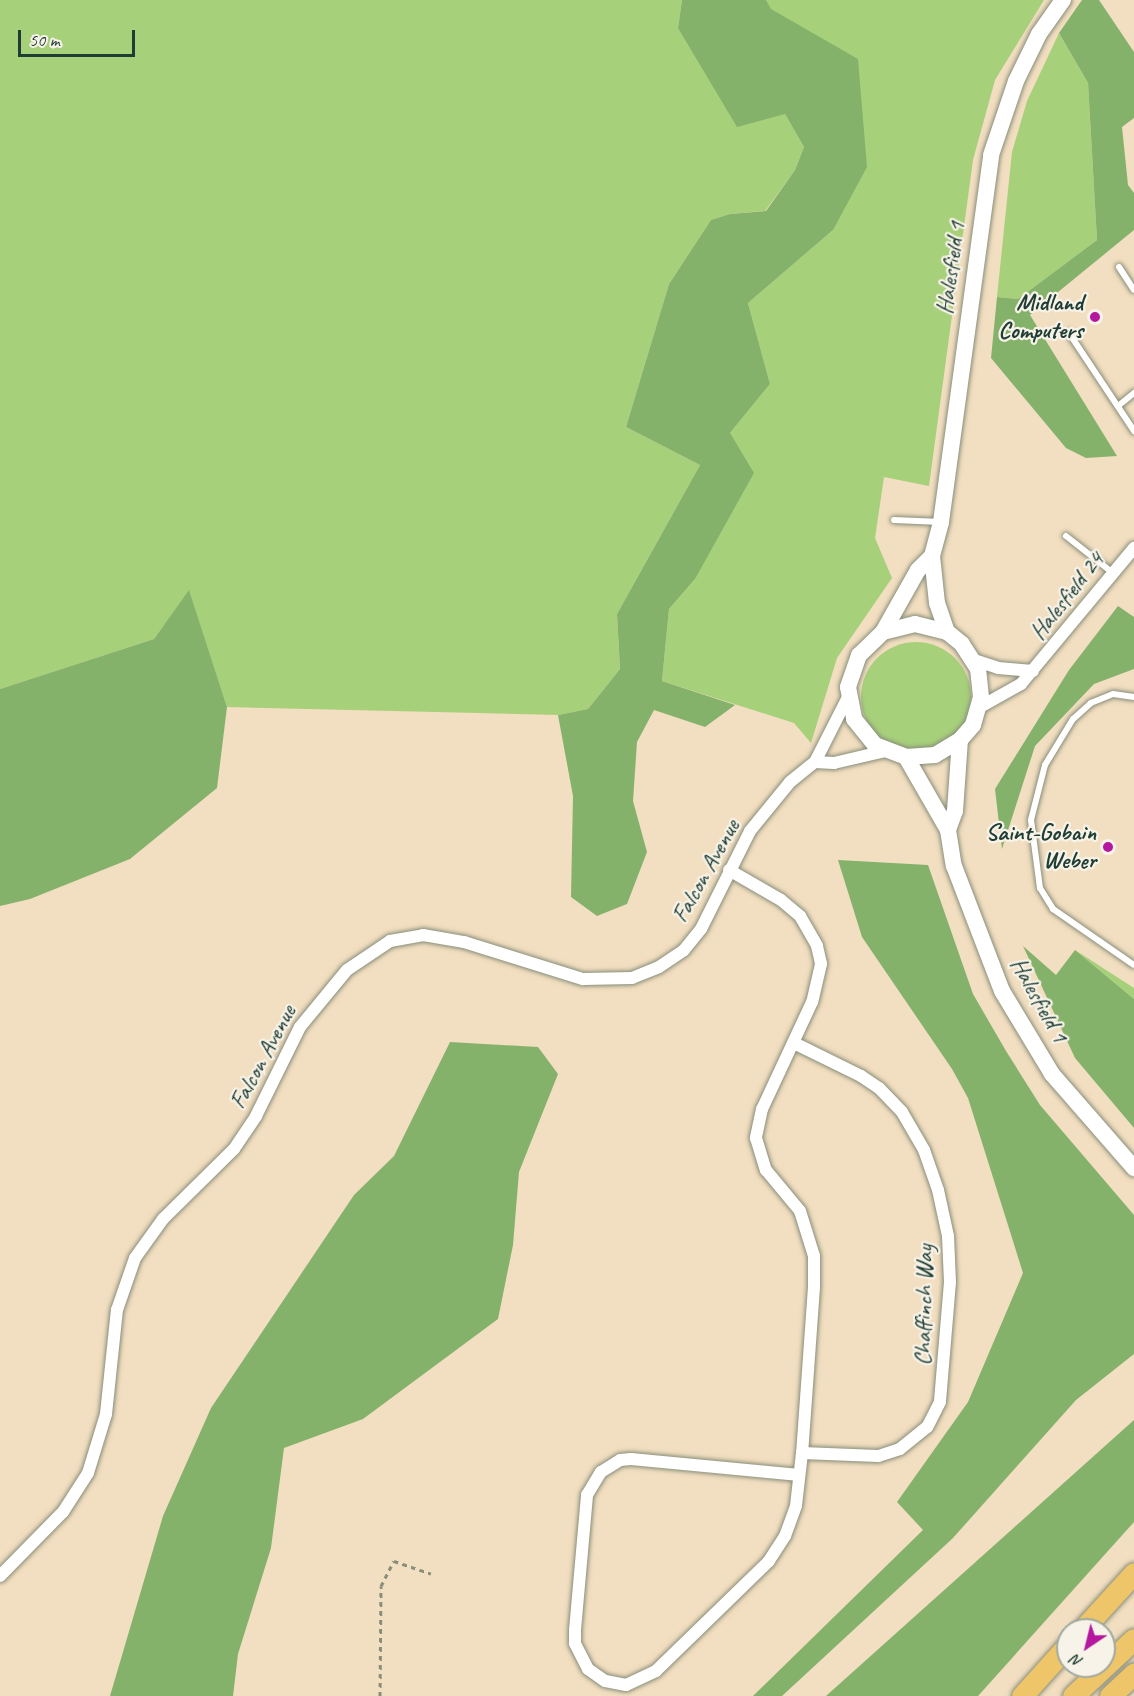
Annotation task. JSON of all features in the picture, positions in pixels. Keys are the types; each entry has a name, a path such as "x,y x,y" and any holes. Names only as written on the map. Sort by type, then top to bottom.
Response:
{"highway":[{"path":"1093,1618 1134,1573"},
{"path":"1073,1696 1134,1639"},
{"path":"1022,1696 1056,1658"},
{"path":"1110,1696 1134,1674"}],"street":[{"name":"Halesfield 1","path":"948,830 955,811 960,740 980,707 982,688 974,660 947,632 937,603 932,556 941,522 991,155 1016,81 1039,34 1063,0"},
{"name":"Halesfield 24","path":"980,707 1021,684 1134,548"},
{"name":"Halesfield 1","path":"932,556 918,570 883,632 859,655 850,675 849,698 860,729 885,751 906,757 935,755 960,740"},
{"name":"Halesfield 1","path":"883,632 915,624 947,632"},
{"name":"Halesfield 24","path":"974,660 998,668 1033,671"},
{"name":"Falcon Avenue","path":"0,1576 57,1519 88,1473 106,1414 117,1310 135,1258 163,1219 234,1149 256,1116 300,1027 347,970 390,941 423,935 464,942 583,979 632,978 684,950 711,913 729,870 765,811 814,762 849,698"},
{"path":"814,762 834,763 885,751"},
{"name":"Halesfield 1","path":"906,757 948,830 954,866 1002,991 1052,1074 1134,1168"},
{"path":"729,870 782,900 800,916 817,946 821,964 818,983 794,1043 762,1109 756,1138 766,1170 803,1218 814,1256 802,1453 794,1515 769,1561 656,1671 626,1685 605,1681 588,1670 575,1643 575,1630 587,1495 602,1472 620,1460 631,1459 799,1475"},
{"name":"Chaffinch Way","path":"794,1043 861,1076 879,1088 902,1112 924,1150 938,1190 948,1236 950,1282 942,1394 927,1427 900,1449 878,1456 802,1453"}],"lane":[{"path":"1119,267 1134,290"},
{"path":"1069,333 1134,431"},
{"path":"1118,406 1134,393"},
{"path":"894,520 941,522"},
{"path":"1066,536 1113,573"},
{"path":"1134,697 1113,694 1091,703 1073,719 1045,765 1030,820 1040,888 1053,909 1134,965"}],"path":[{"path":"380,1696 381,1586 394,1561 431,1574"}],"green space":[{"path":"0,0 682,0 678,28 785,114 804,147 795,170 765,211 730,214 711,220 669,284 626,427 700,465 617,614 620,669 588,709 558,715 227,707 189,591 154,639 0,689"},
{"path":"682,0 766,0 771,9 858,59 867,167 833,230 748,303 770,384 730,433 754,473 695,579 669,609 662,681 735,705 705,727 654,710 637,742 633,801 647,852 627,904 597,916 571,897 573,796 558,715 588,709 620,669 617,614 700,465 626,427 669,284 711,220 730,214 766,211 795,170 804,147 785,114 737,127 678,28"},
{"path":"766,0 1044,0 995,80 973,160 929,486 884,477 875,538 892,578 837,658 811,743 794,723 662,681 669,609 695,579 730,433 770,384 748,303 833,230"},
{"path":"1082,0 1099,0 1134,52 1134,118 1122,127 1128,185 1134,193 1134,230 1030,315 1117,456 1086,458 1066,448 991,358 997,297 1018,299 1097,240 1088,83 1059,33"},
{"path":"1059,33 1088,83 1097,240 1018,299 997,297 1012,152 1027,101"},
{"path":"189,590 227,707 217,788 130,859 30,899 0,906 0,689 154,639"},
{"path":"1118,606 1134,617 1134,669 1094,684 1035,746 1002,849 995,789 1069,670"},
{"path":"916,642 937,647 955,658 966,676 971,697 966,718 955,736 937,747 916,752 895,747 877,736 866,718 861,697 866,676 877,658 895,647"},
{"path":"838,860 928,865 973,994 1006,1051 1040,1105 1134,1215 1134,1354 1076,1400 953,1538 782,1696 753,1696 923,1530 897,1502 968,1402 1023,1273 968,1098 952,1069 862,937"},
{"path":"1023,946 1056,975 1075,950 1134,999 1134,1128 1075,1058"},
{"path":"1075,950 1134,988 1134,999"},
{"path":"450,1042 538,1047 558,1074 519,1172 513,1245 498,1319 363,1419 284,1448 271,1548 238,1654 233,1696 110,1696 163,1516 211,1408 354,1195 394,1156"},
{"path":"1134,1420 1134,1522 978,1696 826,1696"}],"place":[{"name":"Midland Computers","path":"1095,317"},
{"name":"Saint-Gobain Weber","path":"1108,847"}]}
